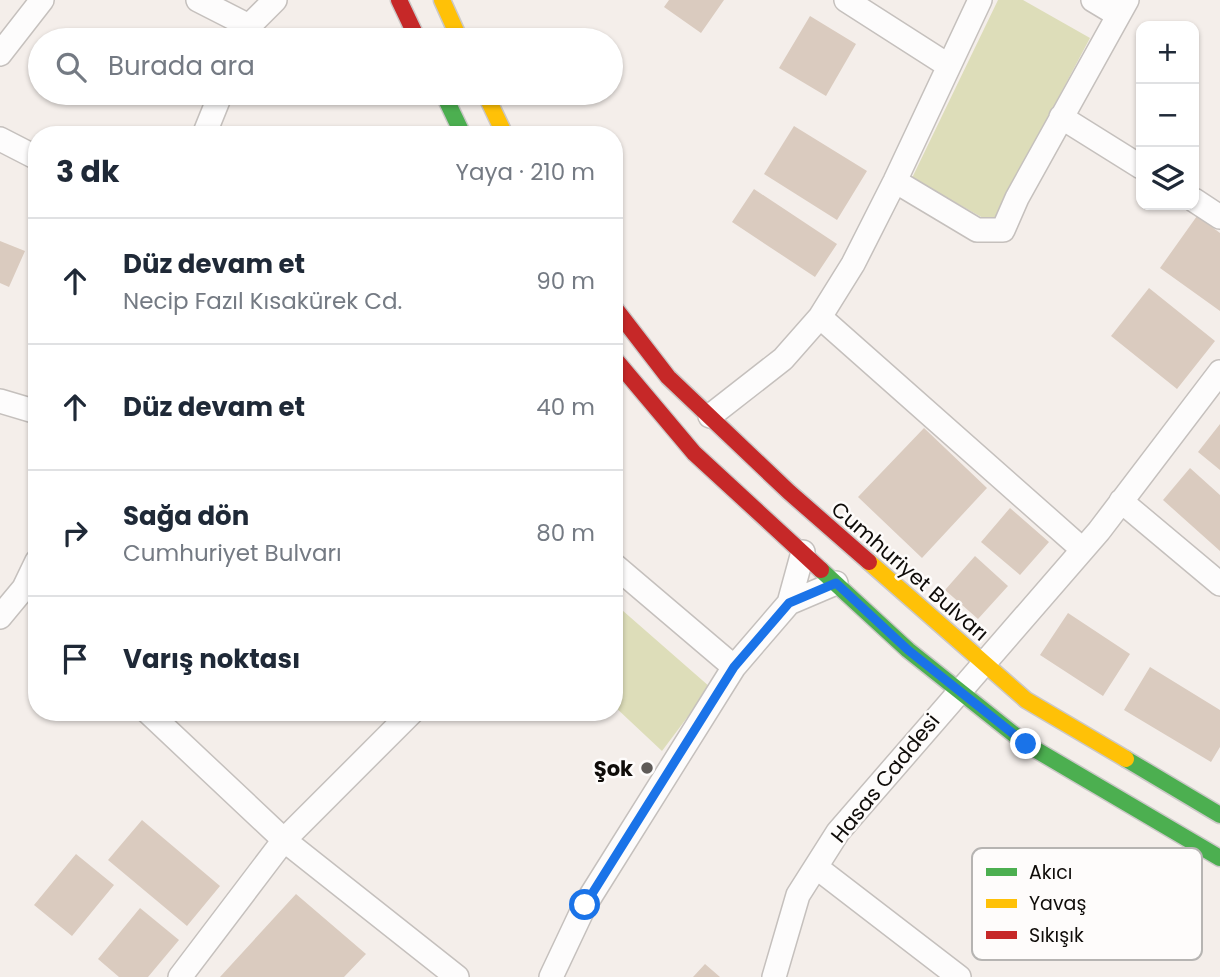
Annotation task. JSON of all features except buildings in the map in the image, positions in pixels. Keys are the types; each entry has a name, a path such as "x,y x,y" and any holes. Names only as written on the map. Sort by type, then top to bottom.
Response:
{"main road":[{"path":"399,0 412,28"},
{"path":"442,0 455,28"},
{"path":"449,105 459,126"},
{"path":"491,105 501,126"},
{"name":"Cumhuriyet Bulvarı","path":"623,319 668,377 828,527 1026,700 1220,815"},
{"path":"623,369 694,453 803,552 847,578 908,650 1026,744 1220,858"},
{"path":"803,552 803,538 808,531 828,527"},
{"path":"847,578 856,551"}],"street":[{"path":"0,54 42,0"},
{"path":"198,0 239,28"},
{"path":"250,28 275,0"},
{"path":"846,0 949,66"},
{"path":"710,416 783,359 820,317 853,264 895,181 980,0"},
{"path":"895,181 976,230 1003,230 1017,198 1122,8 1093,0"},
{"path":"208,126 216,105"},
{"path":"1061,117 1136,164"},
{"path":"0,139 28,153"},
{"path":"1199,203 1220,217"},
{"path":"820,317 1082,549"},
{"name":"Hasas Caddesi","path":"774,977 798,895 838,832 1082,549 1220,372"},
{"path":"0,401 28,409"},
{"path":"1121,501 1220,584"},
{"path":"551,977 585,905 734,667 789,603 803,552"},
{"path":"623,573 734,667"},
{"path":"789,603 847,578"},
{"path":"0,617 28,596"},
{"path":"158,721 284,840 457,977"},
{"path":"182,976 284,840 403,721"},
{"path":"816,867 959,977"}],"green space":[{"path":"998,0 1023,0 1090,38 992,223 912,178"},
{"path":"623,611 710,687 662,751 623,714"}],"traffic: fast":[{"path":"449,105 459,126"},
{"path":"821,570 908,650 1026,744 1220,858"},
{"path":"1126,759 1220,815"}],"traffic: slow":[{"path":"442,0 455,28"},
{"path":"491,105 501,126"},
{"path":"869,562 1026,700 1126,759"}],"traffic: jam":[{"path":"399,0 412,28"},
{"path":"623,319 668,377 789,492 869,562"},
{"path":"623,369 694,453 821,570"}],"place":[{"name":"Şok","path":"647,768"}],"route":[{"path":"585,905 734,667 789,603 836,583 908,650 1026,744"}]}
